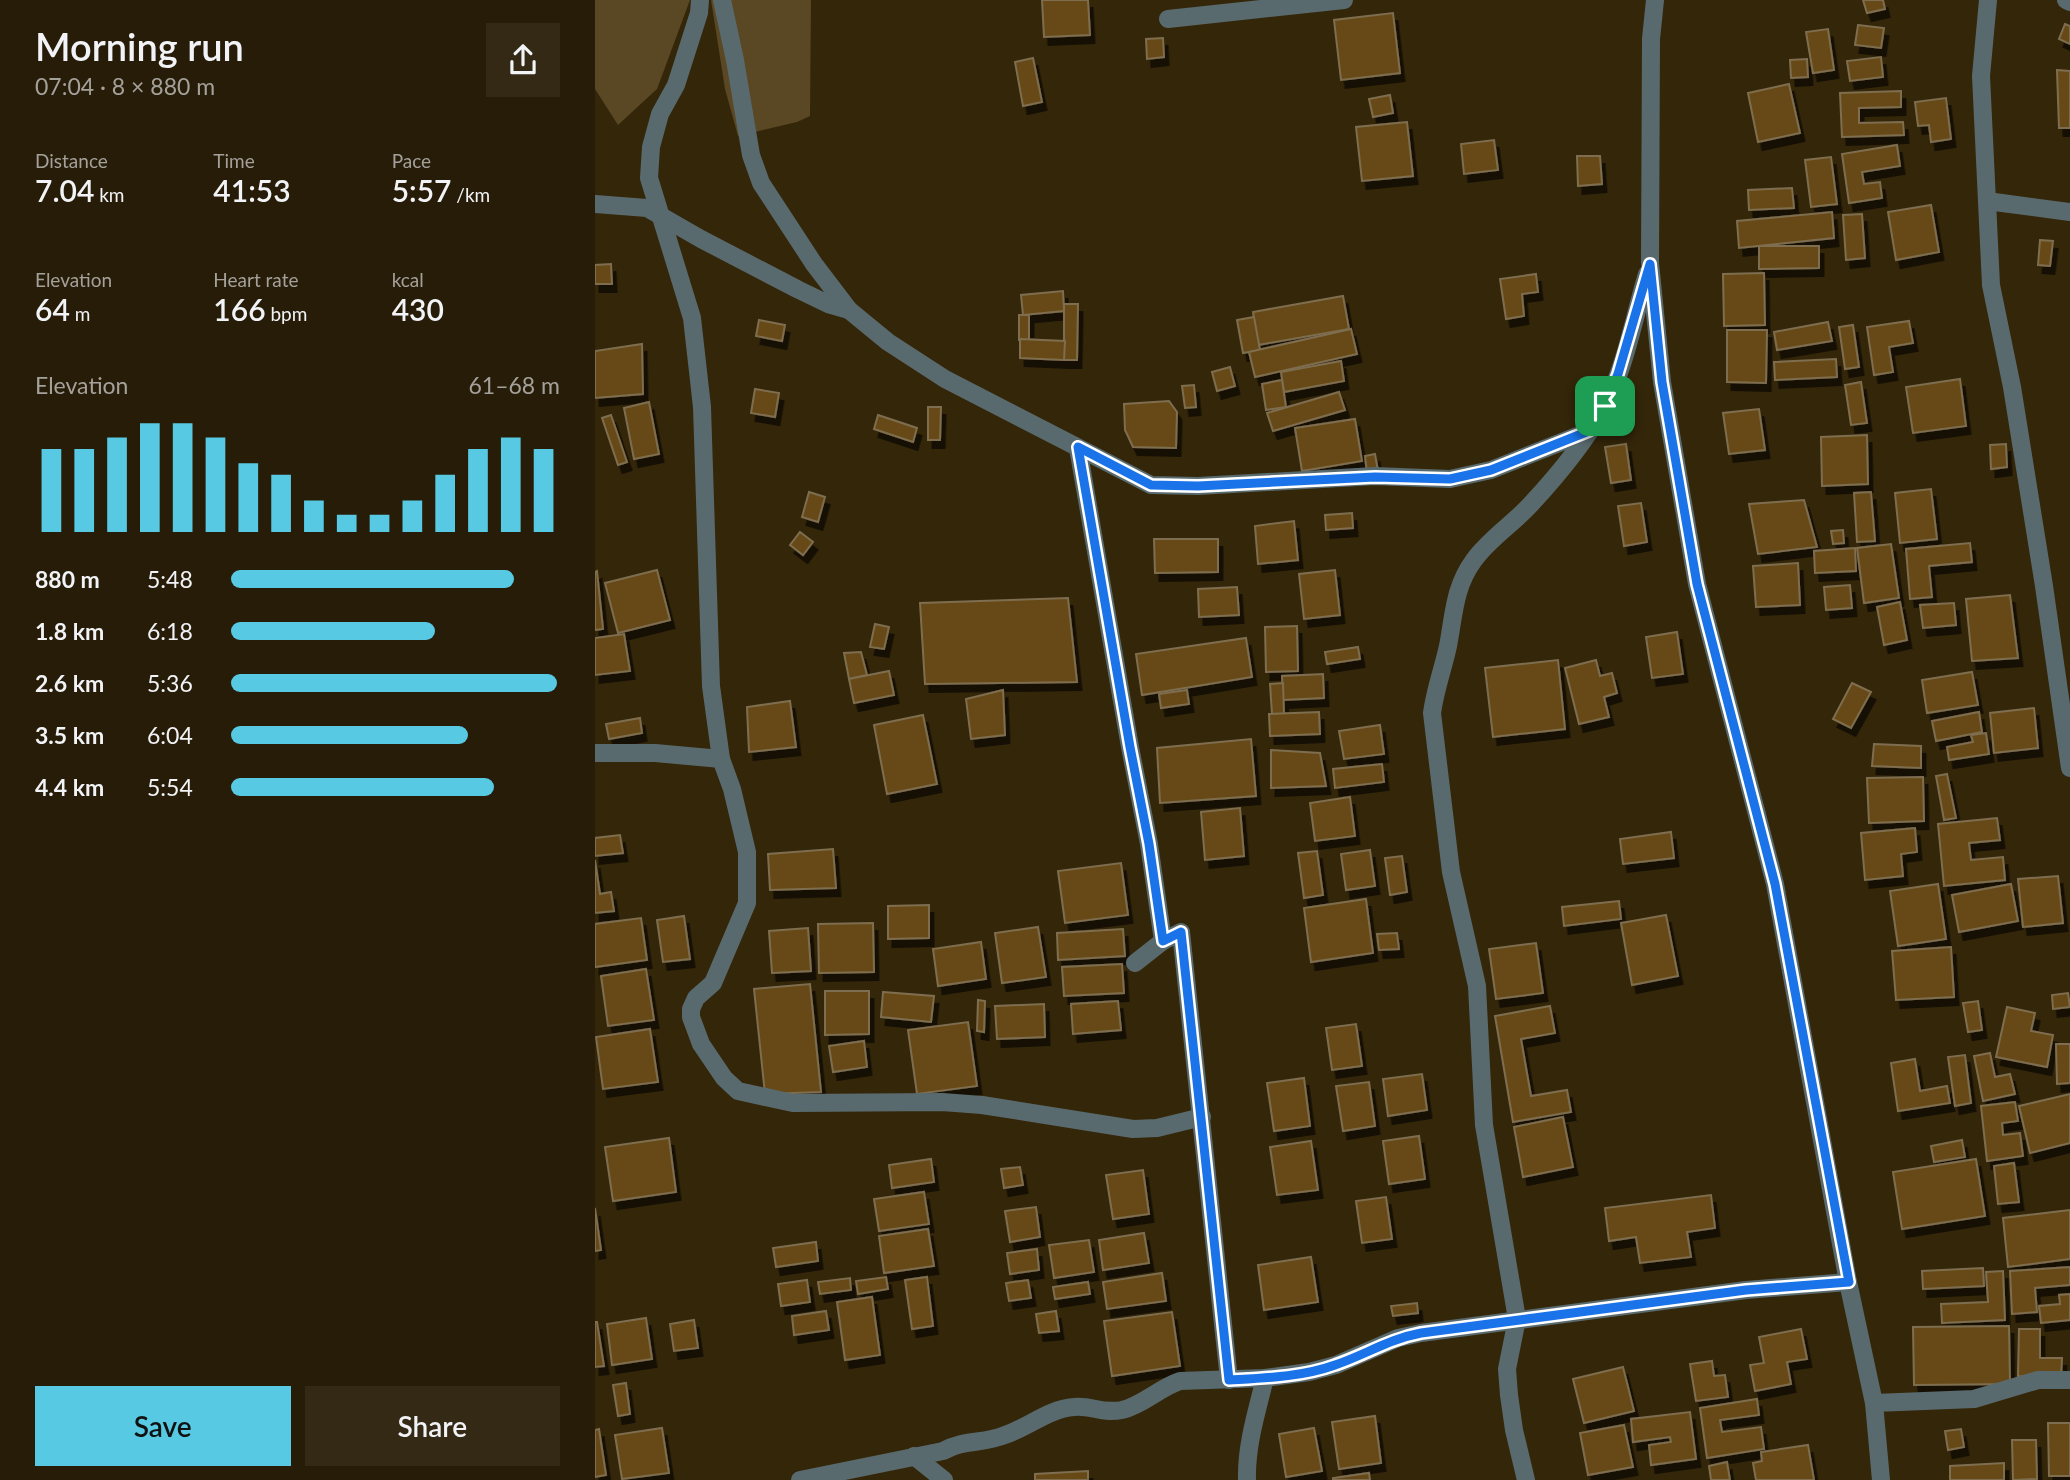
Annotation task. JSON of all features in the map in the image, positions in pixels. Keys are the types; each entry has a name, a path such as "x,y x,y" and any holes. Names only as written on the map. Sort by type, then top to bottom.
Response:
{"street":[{"path":"700,0 699,13 676,85 660,114 651,147 649,178 692,318 702,407 711,686 721,759 733,789 747,852 747,903 713,983 693,1004 691,1017 701,1044 724,1078 738,1091 793,1103 942,1102 982,1105 1133,1129 1157,1128 1202,1117"},
{"path":"722,0 736,60 755,170 814,264 849,310 888,342 945,379 1151,485 1198,486 1375,477 1450,479 1491,470 1589,431"},
{"path":"1168,19 1344,0"},
{"path":"1655,0 1651,39 1650,264 1662,382 1697,584 1775,884 1874,1403 1881,1480"},
{"path":"1988,0 1981,76 1991,285 2012,387 2070,768"},
{"path":"1987,201 2070,212"},
{"path":"595,204 643,207 799,290 828,304 849,310"},
{"path":"1526,1480 1514,1430 1507,1369 1517,1320 1484,1125 1477,986 1451,872 1432,713 1448,645 1453,607 1473,561 1530,505 1589,431 1605,406 1618,374 1650,264"},
{"path":"1078,447 1149,844 1163,941"},
{"path":"595,753 655,753 721,759"},
{"path":"1135,964 1163,941 1181,932 1229,1380"},
{"path":"800,1480 943,1451 957,1444 1005,1436 1055,1411 1079,1407 1112,1412 1132,1406 1180,1381 1265,1378 1308,1373 1336,1365 1398,1338 1746,1290 1849,1282"},
{"path":"1247,1480 1253,1426 1265,1378"},
{"path":"1874,1403 1974,1399 2038,1380 2070,1380"},
{"path":"914,1456 944,1480"}],"shaded area":[{"path":"595,0 690,0 657,89 618,125 595,89"},
{"path":"711,0 811,0 810,116 797,122 738,136 725,89"}],"building":[{"path":"1042,0 1088,0 1090,35 1044,37"},
{"path":"1863,0 1883,0 1885,9 1867,13"},
{"path":"1393,13 1400,73 1341,80 1334,20"},
{"path":"2065,24 2070,26 2070,44 2059,39"},
{"path":"1858,25 1884,28 1881,48 1855,45"},
{"path":"1828,29 1834,70 1813,73 1806,32"},
{"path":"1163,38 1164,57 1147,59 1146,39"},
{"path":"1881,57 1883,77 1850,81 1847,61"},
{"path":"1033,58 1042,102 1023,106 1015,62"},
{"path":"1807,59 1808,77 1791,78 1790,60"},
{"path":"2057,70 2070,71 2070,128 2059,128"},
{"path":"1789,84 1800,133 1758,142 1748,93"},
{"path":"1901,91 1901,107 1859,108 1859,123 1903,122 1904,135 1842,137 1840,93"},
{"path":"1390,95 1393,113 1373,117 1369,99"},
{"path":"1946,98 1951,139 1931,142 1929,125 1918,126 1915,102"},
{"path":"1407,122 1413,176 1362,181 1356,127"},
{"path":"1494,140 1498,170 1464,174 1461,144"},
{"path":"1897,145 1900,166 1862,172 1864,184 1880,182 1882,198 1849,203 1842,154"},
{"path":"1577,156 1600,156 1602,184 1578,186"},
{"path":"1831,157 1837,204 1811,207 1805,160"},
{"path":"1792,188 1794,208 1749,210 1748,190"},
{"path":"1931,205 1939,252 1896,260 1888,212"},
{"path":"1832,212 1834,238 1739,248 1737,221"},
{"path":"1862,214 1865,258 1846,260 1843,215"},
{"path":"2040,240 2053,241 2050,266 2038,265"},
{"path":"1759,246 1819,246 1819,268 1759,269"},
{"path":"611,264 612,284 595,284 595,265"},
{"path":"1764,273 1765,325 1724,326 1723,274"},
{"path":"1536,274 1538,292 1522,294 1524,316 1506,319 1500,279"},
{"path":"1063,291 1064,311 1023,315 1021,295"},
{"path":"1343,296 1349,329 1258,345 1253,312"},
{"path":"1064,304 1078,304 1077,360 1064,360"},
{"path":"1019,315 1029,315 1029,340 1019,340"},
{"path":"1254,317 1260,350 1243,353 1237,320"},
{"path":"759,320 785,325 782,341 756,336"},
{"path":"1909,321 1913,343 1889,347 1893,372 1874,375 1867,327"},
{"path":"1828,322 1832,341 1777,350 1774,332"},
{"path":"1853,325 1859,367 1845,369 1839,327"},
{"path":"1351,329 1357,354 1255,377 1249,352"},
{"path":"1727,330 1767,330 1766,383 1727,382"},
{"path":"1020,339 1065,341 1064,360 1020,358"},
{"path":"642,344 643,394 595,398 595,351"},
{"path":"1836,359 1837,377 1775,380 1774,362"},
{"path":"1341,361 1344,381 1284,392 1281,372"},
{"path":"1230,367 1235,386 1217,391 1212,372"},
{"path":"1960,379 1966,426 1913,433 1906,387"},
{"path":"1282,380 1286,407 1266,410 1262,384"},
{"path":"1861,382 1867,423 1851,425 1845,385"},
{"path":"1194,385 1196,407 1185,408 1182,386"},
{"path":"755,389 779,393 775,417 751,413"},
{"path":"1339,392 1345,410 1273,431 1267,413"},
{"path":"1169,401 1177,412 1176,448 1133,447 1125,430 1124,404"},
{"path":"649,402 659,454 634,459 624,408"},
{"path":"928,407 941,407 940,440 928,440"},
{"path":"1759,409 1765,450 1729,454 1723,413"},
{"path":"611,415 627,462 618,465 602,418"},
{"path":"878,415 917,428 913,442 874,429"},
{"path":"1355,419 1362,461 1302,471 1295,428"},
{"path":"1867,435 1868,484 1822,486 1821,437"},
{"path":"1626,444 1631,480 1611,483 1605,447"},
{"path":"2006,444 2007,467 1991,469 1990,445"},
{"path":"1375,454 1378,471 1367,473 1365,456"},
{"path":"1931,489 1937,539 1900,543 1895,493"},
{"path":"809,492 825,497 818,522 802,517"},
{"path":"1871,492 1875,541 1857,542 1854,493"},
{"path":"1804,500 1817,547 1758,554 1749,504"},
{"path":"1641,503 1647,542 1624,546 1618,506"},
{"path":"1352,513 1353,528 1326,530 1325,515"},
{"path":"1294,521 1298,560 1258,564 1255,526"},
{"path":"1843,530 1844,543 1833,544 1831,531"},
{"path":"800,532 813,542 803,555 790,545"},
{"path":"1154,539 1218,539 1218,572 1155,573"},
{"path":"1970,543 1972,562 1929,566 1932,597 1910,599 1906,549"},
{"path":"1891,544 1899,598 1864,603 1857,548"},
{"path":"1855,548 1856,571 1815,573 1814,551"},
{"path":"1798,563 1800,605 1756,607 1753,566"},
{"path":"657,570 670,620 618,633 605,583"},
{"path":"1335,570 1340,615 1304,619 1299,574"},
{"path":"597,571 603,629 595,630 595,572"},
{"path":"1850,585 1852,608 1826,610 1824,587"},
{"path":"1237,587 1239,615 1199,617 1198,589"},
{"path":"2010,595 2018,658 1972,661 1966,599"},
{"path":"1068,598 1077,682 925,684 920,603"},
{"path":"1900,602 1907,640 1884,645 1877,607"},
{"path":"1954,603 1956,625 1923,628 1920,605"},
{"path":"875,624 889,627 884,649 870,647"},
{"path":"1297,626 1298,671 1266,672 1265,627"},
{"path":"1677,632 1683,674 1652,678 1646,637"},
{"path":"624,634 630,671 595,675 595,638"},
{"path":"1246,638 1252,677 1142,695 1136,654"},
{"path":"1358,647 1360,659 1327,664 1325,652"},
{"path":"861,652 867,675 849,679 844,653"},
{"path":"1558,660 1565,729 1493,737 1485,668"},
{"path":"1596,660 1600,676 1612,673 1617,693 1604,697 1609,717 1579,724 1565,668"},
{"path":"889,671 894,695 854,703 849,679"},
{"path":"1972,672 1978,705 1927,713 1922,680"},
{"path":"1323,674 1324,698 1283,700 1282,676"},
{"path":"1283,683 1284,714 1272,714 1270,684"},
{"path":"1852,683 1871,692 1851,728 1833,719"},
{"path":"1003,690 1005,735 971,739 966,699"},
{"path":"1187,690 1189,704 1161,708 1159,694"},
{"path":"790,701 796,747 749,752 747,707"},
{"path":"2034,708 2038,748 1994,753 1990,713"},
{"path":"1319,712 1320,734 1270,736 1269,714"},
{"path":"1979,712 1982,732 1936,741 1932,721"},
{"path":"923,715 937,784 887,794 874,725"},
{"path":"640,718 642,733 609,739 606,724"},
{"path":"1380,725 1384,754 1344,759 1339,731"},
{"path":"1986,733 1989,754 1949,760 1947,747 1973,742 1971,735"},
{"path":"1251,739 1256,796 1160,803 1157,748"},
{"path":"1874,744 1921,746 1921,768 1872,766"},
{"path":"1271,750 1320,753 1326,786 1271,788"},
{"path":"1382,764 1384,782 1335,788 1333,769"},
{"path":"1947,774 1956,818 1944,820 1936,776"},
{"path":"1923,777 1924,821 1869,823 1867,778"},
{"path":"1350,797 1355,836 1315,841 1310,803"},
{"path":"1240,808 1244,856 1205,860 1201,812"},
{"path":"1997,818 2000,840 1969,843 1971,860 2003,857 2005,880 1944,886 1938,824"},
{"path":"1915,828 1917,852 1901,854 1903,876 1865,880 1861,833"},
{"path":"1671,832 1674,858 1623,864 1620,839"},
{"path":"620,835 623,853 595,856 595,838"},
{"path":"833,849 836,888 770,890 768,854"},
{"path":"1370,850 1375,886 1346,890 1341,854"},
{"path":"1317,851 1323,895 1304,898 1298,853"},
{"path":"1402,856 1407,892 1390,895 1385,858"},
{"path":"595,860 600,894 611,892 614,911 595,913"},
{"path":"1121,863 1128,915 1065,923 1058,871"},
{"path":"2058,876 2063,923 2023,927 2018,879"},
{"path":"1938,884 1946,939 1898,946 1890,891"},
{"path":"2011,884 2018,921 1959,932 1952,895"},
{"path":"1366,899 1373,953 1311,962 1304,908"},
{"path":"1619,901 1621,919 1564,926 1562,907"},
{"path":"929,905 929,938 888,939 888,906"},
{"path":"1666,915 1678,976 1632,985 1621,923"},
{"path":"684,916 690,959 663,962 657,920"},
{"path":"641,918 647,960 595,967 595,924"},
{"path":"873,923 874,972 819,973 818,924"},
{"path":"1038,927 1046,977 1002,983 995,933"},
{"path":"808,928 811,971 772,973 769,931"},
{"path":"1123,929 1125,956 1058,960 1057,933"},
{"path":"1397,933 1399,949 1379,950 1377,934"},
{"path":"981,942 986,979 938,986 933,949"},
{"path":"1536,943 1543,993 1496,999 1489,949"},
{"path":"1951,947 1954,997 1896,1000 1892,951"},
{"path":"1122,964 1124,993 1064,996 1062,967"},
{"path":"646,969 654,1020 608,1026 601,976"},
{"path":"810,984 821,1092 765,1094 754,989"},
{"path":"825,991 869,991 869,1034 825,1035"},
{"path":"883,992 934,996 931,1022 881,1017"},
{"path":"2068,993 2070,1007 2053,1009 2052,995"},
{"path":"978,1000 985,1001 984,1032 977,1031"},
{"path":"1118,1001 1121,1030 1073,1034 1071,1004"},
{"path":"1978,1001 1982,1030 1968,1032 1963,1003"},
{"path":"1044,1004 1045,1037 997,1039 995,1006"},
{"path":"1550,1006 1555,1033 1521,1039 1531,1096 1567,1090 1571,1112 1513,1122 1495,1016"},
{"path":"2007,1007 2035,1013 2031,1031 2053,1035 2047,1067 1996,1057"},
{"path":"968,1022 977,1086 917,1094 908,1030"},
{"path":"1356,1024 1362,1066 1332,1070 1326,1028"},
{"path":"650,1029 658,1082 603,1089 596,1037"},
{"path":"864,1041 867,1067 833,1072 829,1046"},
{"path":"2056,1044 2070,1044 2070,1083 2057,1084"},
{"path":"1990,1053 1995,1077 2010,1074 2015,1094 1983,1101 1974,1056"},
{"path":"1965,1055 1971,1103 1955,1106 1948,1057"},
{"path":"1915,1059 1920,1091 1947,1086 1950,1103 1898,1111 1891,1063"},
{"path":"1422,1074 1427,1110 1388,1116 1383,1079"},
{"path":"1304,1078 1310,1126 1274,1131 1267,1083"},
{"path":"1369,1082 1375,1126 1343,1131 1336,1086"},
{"path":"2070,1094 2070,1143 2030,1153 2019,1106"},
{"path":"2015,1102 2018,1121 2002,1123 2003,1135 2020,1133 2023,1156 1987,1161 1981,1106"},
{"path":"1563,1117 1573,1167 1523,1177 1514,1127"},
{"path":"1419,1136 1425,1179 1389,1184 1383,1141"},
{"path":"669,1138 676,1192 613,1201 605,1147"},
{"path":"1962,1140 1965,1157 1934,1162 1931,1146"},
{"path":"1311,1141 1318,1190 1277,1195 1270,1147"},
{"path":"931,1159 934,1182 892,1188 889,1165"},
{"path":"1976,1159 1985,1216 1902,1229 1893,1172"},
{"path":"2014,1163 2019,1202 1998,1204 1994,1166"},
{"path":"1020,1167 1023,1185 1004,1188 1001,1169"},
{"path":"1143,1170 1149,1214 1113,1219 1106,1175"},
{"path":"924,1192 929,1224 879,1231 874,1199"},
{"path":"1711,1195 1715,1228 1687,1232 1691,1257 1640,1263 1636,1237 1609,1241 1605,1208"},
{"path":"1386,1197 1392,1239 1362,1243 1356,1201"},
{"path":"1036,1207 1040,1237 1010,1242 1005,1211"},
{"path":"595,1208 601,1250 595,1251"},
{"path":"2070,1210 2070,1259 2008,1267 2003,1218"},
{"path":"928,1229 934,1266 884,1273 879,1236"},
{"path":"1144,1233 1149,1263 1103,1270 1099,1240"},
{"path":"1089,1240 1094,1272 1054,1278 1049,1245"},
{"path":"816,1242 818,1261 776,1267 773,1248"},
{"path":"1037,1249 1039,1270 1010,1274 1007,1253"},
{"path":"1311,1257 1318,1302 1264,1310 1258,1265"},
{"path":"2070,1267 2070,1285 2035,1288 2037,1312 2012,1314 2010,1271"},
{"path":"1983,1268 1984,1286 1923,1289 1922,1271"},
{"path":"2003,1271 2005,1320 1942,1323 1941,1304 1988,1302 1986,1272"},
{"path":"1162,1273 1166,1301 1107,1309 1103,1282"},
{"path":"886,1277 888,1289 858,1294 856,1281"},
{"path":"927,1277 933,1326 912,1329 905,1280"},
{"path":"850,1278 851,1290 820,1294 818,1282"},
{"path":"807,1280 810,1302 781,1306 778,1284"},
{"path":"1028,1280 1031,1298 1009,1301 1006,1283"},
{"path":"1088,1282 1090,1294 1055,1299 1053,1287"},
{"path":"2070,1294 2070,1320 2041,1323 2039,1306 2060,1304 2059,1295"},
{"path":"872,1297 880,1355 845,1360 837,1302"},
{"path":"1417,1303 1418,1313 1393,1316 1391,1306"},
{"path":"826,1311 829,1330 794,1335 792,1316"},
{"path":"1056,1311 1059,1331 1039,1333 1036,1314"},
{"path":"1172,1312 1180,1366 1112,1376 1104,1321"},
{"path":"646,1318 652,1359 612,1365 607,1324"},
{"path":"694,1320 698,1348 674,1351 670,1324"},
{"path":"595,1322 604,1366 595,1367"},
{"path":"2009,1326 2010,1384 1914,1385 1913,1327"},
{"path":"1801,1329 1807,1359 1787,1362 1791,1384 1755,1391 1750,1365 1764,1363 1759,1337"},
{"path":"2019,1329 2040,1329 2040,1358 2062,1358 2061,1378 2018,1376"},
{"path":"1712,1361 1714,1376 1725,1375 1728,1397 1696,1401 1690,1364"},
{"path":"1623,1367 1634,1411 1584,1423 1573,1379"},
{"path":"626,1383 630,1414 618,1416 613,1385"},
{"path":"1757,1399 1759,1415 1720,1420 1722,1432 1761,1427 1764,1449 1707,1458 1700,1408"},
{"path":"1690,1412 1696,1459 1651,1465 1649,1445 1671,1442 1670,1437 1633,1442 1631,1419"},
{"path":"1375,1416 1381,1463 1339,1469 1332,1422"},
{"path":"2048,1423 2070,1423 2070,1476 2049,1476"},
{"path":"1624,1425 1633,1467 1588,1475 1580,1433"},
{"path":"662,1428 669,1473 622,1479 615,1435"},
{"path":"1314,1428 1322,1471 1286,1477 1279,1434"},
{"path":"599,1429 606,1475 595,1477 595,1430"},
{"path":"1961,1429 1964,1447 1948,1450 1945,1431"},
{"path":"2012,1440 2036,1440 2037,1479 2013,1480"},
{"path":"1808,1445 1814,1480 1756,1480 1753,1463 1762,1461 1761,1452"},
{"path":"1727,1462 1730,1480 1711,1480 1709,1466"},
{"path":"2004,1463 2004,1480 1950,1480 1950,1466"},
{"path":"1088,1471 1088,1480 1035,1480 1035,1474"},
{"path":"1369,1473 1370,1480 1333,1480 1333,1478"}],"route":[{"path":"1650,264 1662,382 1697,584 1775,884 1849,1282 1746,1290 1421,1333 1378,1345 1336,1365 1308,1373 1229,1380 1181,932 1163,941 1149,844 1078,447 1151,485 1198,486 1375,477 1450,479 1491,470 1589,431 1605,406 1618,374 1650,264"}]}
